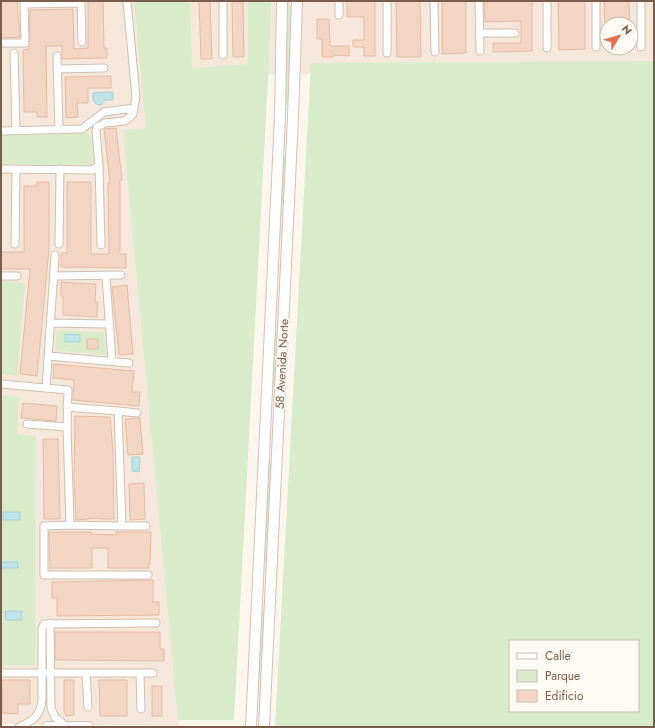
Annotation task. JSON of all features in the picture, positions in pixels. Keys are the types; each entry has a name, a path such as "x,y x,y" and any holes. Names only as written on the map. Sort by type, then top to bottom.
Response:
{"main road":[{"name":"58 Avenida Norte","path":"251,727 280,117 282,1"},
{"name":"58 Avenida Norte","path":"264,727 273,572 294,117 297,1"},
{"path":"280,117 294,117"},
{"path":"272,274 286,274"},
{"path":"265,422 280,423"},
{"path":"259,571 273,572"},
{"path":"47,727 88,727"}],"street":[{"path":"101,245 99,165 96,132 97,128 105,123 126,121 133,114 136,98 127,1"},
{"path":"223,1 223,55"},
{"path":"338,15 339,1"},
{"path":"387,1 387,53"},
{"path":"434,1 435,52"},
{"path":"479,1 480,51"},
{"path":"546,1 547,48"},
{"path":"596,1 596,47"},
{"path":"641,1 641,47"},
{"path":"1,43 24,43 24,2 81,2 82,42"},
{"path":"480,33 515,33"},
{"path":"14,53 16,131"},
{"path":"57,56 59,130"},
{"path":"58,70 104,68"},
{"path":"1,131 82,129 104,112 134,108"},
{"path":"1,169 93,170 99,165"},
{"path":"15,244 16,169"},
{"path":"59,244 60,169"},
{"path":"46,388 55,276 55,256"},
{"path":"55,276 121,275"},
{"path":"1,276 17,276"},
{"path":"106,276 112,361"},
{"path":"51,323 109,324"},
{"path":"48,356 112,361 129,364"},
{"path":"1,384 68,390 67,427 70,525"},
{"path":"67,407 137,413"},
{"path":"118,411 122,526"},
{"path":"26,424 67,427"},
{"path":"146,526 44,526 44,575 148,575"},
{"path":"19,727 32,721 41,710 42,628 44,624 156,623"},
{"path":"50,624 51,708 55,717 67,727"},
{"path":"1,673 153,673"},
{"path":"86,673 88,707"},
{"path":"140,673 141,708"},
{"path":"42,701 50,701"}],"shaded area":[{"path":"1,1 654,1 654,67 146,77 151,136 131,138 179,726 1,724"}],"green space":[{"path":"134,1 190,1 192,68 248,64 248,1 271,1 234,720 178,720 123,130 146,128"},
{"path":"286,1 288,1 291,9 289,105 286,105"},
{"path":"654,61 654,727 275,727 311,63"},
{"path":"87,133 94,149 94,162 92,166 1,164 1,135"},
{"path":"283,150 286,163 283,242 281,242 282,218 280,211"},
{"path":"1,281 25,283 17,376 1,374"},
{"path":"277,285 275,329 278,338 275,411 273,411 274,390 272,380"},
{"path":"57,330 104,332 106,355 55,350"},
{"path":"1,395 19,397 17,434 36,436 35,665 1,665"},
{"path":"269,433 269,457 272,466 267,561 265,561 266,536 264,528"},
{"path":"263,582 262,607 265,616 259,702 260,678 257,670"}],"water":[{"path":"113,92 113,100 105,100 101,105 96,104 93,100 93,93"},
{"path":"65,334 80,335 80,342 65,342"},
{"path":"132,457 140,457 139,472 132,471"},
{"path":"3,512 20,512 20,520 3,520"},
{"path":"1,562 18,562 18,568 1,568"},
{"path":"5,611 22,611 22,620 6,620"}],"building":[{"path":"1,1 17,1 20,37 1,38"},
{"path":"88,1 103,1 104,48 107,48 107,58 62,59 62,46 46,46 47,117 37,117 37,112 24,112 23,50 29,49 30,10 73,9 74,49 88,48"},
{"path":"199,1 210,1 212,59 201,59"},
{"path":"347,1 375,1 375,56 364,56 364,47 353,47 353,40 364,40 364,17 347,17"},
{"path":"396,1 420,1 421,57 397,57"},
{"path":"442,1 466,1 466,53 442,54"},
{"path":"484,1 532,1 532,51 493,52 493,43 521,43 521,21 485,22"},
{"path":"558,1 585,1 585,49 559,50"},
{"path":"604,1 629,1 630,16 605,16"},
{"path":"232,2 243,2 244,57 233,57"},
{"path":"317,19 329,19 330,46 349,46 349,56 334,55 334,57 322,57 322,39 317,39"},
{"path":"111,76 111,88 88,88 88,103 77,103 78,117 66,118 65,77"},
{"path":"116,128 122,180 120,180 120,254 126,254 126,268 61,267 61,253 67,253 67,182 91,182 91,254 109,254 108,183 110,183 104,129"},
{"path":"37,182 49,182 49,249 37,376 20,374 30,269 1,269 1,252 24,252 24,186 37,186"},
{"path":"61,282 96,284 95,302 98,302 97,317 63,315"},
{"path":"127,285 133,354 119,355 112,287"},
{"path":"87,339 98,339 98,349 87,349"},
{"path":"54,364 134,371 132,392 140,392 139,406 73,400 74,380 53,378"},
{"path":"23,403 57,406 56,421 21,418"},
{"path":"75,416 110,417 113,451 114,519 99,518 76,520 74,478"},
{"path":"140,418 143,454 128,455 125,419"},
{"path":"43,439 58,439 60,519 44,519"},
{"path":"144,483 145,519 130,520 129,484"},
{"path":"49,532 91,532 91,534 116,535 116,532 151,532 149,568 108,568 108,548 92,548 92,568 50,568"},
{"path":"153,580 153,602 159,602 159,615 57,616 57,598 52,598 52,582"},
{"path":"55,632 160,632 160,649 164,649 164,661 55,660"},
{"path":"2,680 30,680 30,704 18,704 18,714 2,713"},
{"path":"64,680 74,680 74,715 66,716 64,711"},
{"path":"99,680 127,680 127,716 100,716"},
{"path":"152,686 162,686 162,716 152,716"}]}
